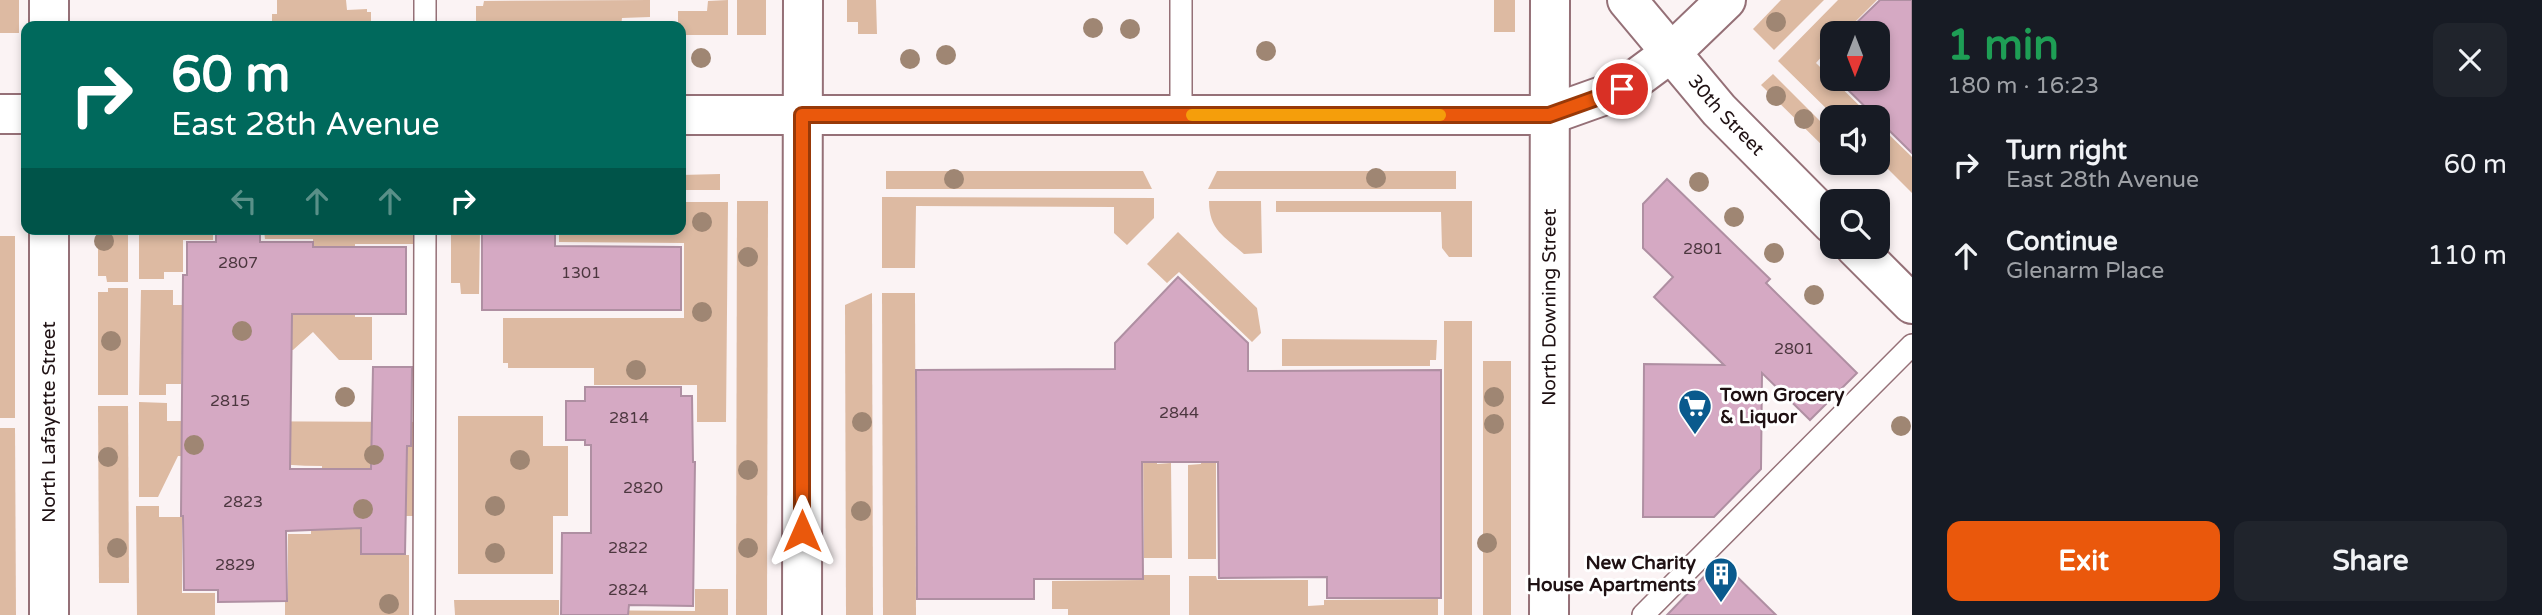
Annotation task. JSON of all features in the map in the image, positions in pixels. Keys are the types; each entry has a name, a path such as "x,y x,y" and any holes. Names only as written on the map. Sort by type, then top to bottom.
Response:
{"street":[{"path":"49,0 49,21"},
{"path":"802,615 803,0"},
{"name":"North Downing Street","path":"1549,615 1550,0"},
{"name":"30th Street","path":"1627,0 1719,110 1820,212"},
{"path":"686,115 1549,115 1622,89 1672,52 1726,0"},
{"path":"0,114 21,114"},
{"name":"North Lafayette Street","path":"49,235 49,615"},
{"path":"1867,259 1912,304"}],"lane":[{"path":"425,0 425,21"},
{"path":"1181,0 1181,115"},
{"path":"424,615 425,235"},
{"path":"1643,615 1912,345"}],"shaded area":[{"path":"0,0 19,0 19,33 0,33"},
{"path":"277,0 346,0 347,10 367,9 367,12 371,12 371,21 272,21 272,14 277,14"},
{"path":"650,0 650,17 622,18 622,21 476,21 476,6 483,6 484,1"},
{"path":"728,0 728,35 686,35 686,21 678,21 678,11 707,11 708,1"},
{"path":"737,0 766,0 766,35 737,35"},
{"path":"847,0 876,0 877,34 858,34 858,22 847,22"},
{"path":"1494,0 1515,0 1515,32 1494,32"},
{"path":"1781,0 1824,0 1774,50 1753,29"},
{"path":"1838,0 1877,0 1856,21 1820,21 1820,58 1816,63 1820,67 1820,91 1845,91 1859,105 1823,105 1778,61"},
{"path":"1773,74 1820,121 1820,143 1761,85"},
{"path":"1890,136 1912,157 1912,193 1890,171"},
{"path":"886,171 1143,171 1152,189 886,189"},
{"path":"1217,171 1456,171 1456,189 1208,189"},
{"path":"720,174 720,190 686,190 686,175"},
{"path":"882,197 1154,198 1154,218 1127,245 1114,233 1114,207 916,206 915,268 882,268"},
{"path":"737,201 768,201 767,615 736,615"},
{"path":"1209,201 1261,201 1262,253 1244,254 1224,237 1212,219"},
{"path":"1276,201 1472,201 1472,257 1449,257 1442,248 1441,212 1276,212"},
{"path":"686,202 728,202 726,422 697,422 697,385 594,385 594,368 508,368 508,363 503,363 503,318 684,318 684,243 559,242 559,235 686,235"},
{"path":"1178,232 1257,308 1261,333 1252,342 1179,272 1167,283 1147,264"},
{"path":"98,235 128,235 128,282 107,282 106,276 98,276"},
{"path":"139,235 213,235 213,240 183,240 183,272 164,272 164,279 139,279"},
{"path":"265,235 414,235 414,244 355,244 355,317 372,317 372,360 339,360 313,332 293,350 223,350 223,312 313,313 313,239 265,239"},
{"path":"451,235 480,235 479,294 461,294 460,283 451,283"},
{"path":"0,236 15,236 15,418 0,418"},
{"path":"108,288 128,288 128,395 98,395 98,292 108,292"},
{"path":"141,290 173,290 173,305 200,305 220,354 182,353 181,384 166,384 166,395 139,395"},
{"path":"872,293 873,615 846,615 845,305"},
{"path":"882,293 915,293 916,615 883,615"},
{"path":"1444,321 1472,321 1472,615 1444,615"},
{"path":"1282,339 1437,340 1436,360 1430,360 1430,366 1282,366"},
{"path":"1483,361 1511,361 1511,615 1483,615"},
{"path":"139,402 167,403 167,421 416,422 416,516 361,516 361,555 409,555 409,615 285,615 285,602 288,602 288,534 311,534 311,524 322,523 322,466 178,456 158,497 139,497"},
{"path":"98,406 128,406 129,583 99,583"},
{"path":"458,416 543,416 543,446 568,446 568,516 553,516 553,574 458,574"},
{"path":"0,428 15,428 16,615 0,615"},
{"path":"1143,447 1157,447 1157,464 1171,463 1172,558 1144,558"},
{"path":"1202,449 1216,449 1216,559 1188,559 1188,465 1201,464"},
{"path":"136,506 159,506 159,517 182,517 182,593 215,593 215,615 137,615"},
{"path":"1144,575 1170,575 1170,615 1068,615 1068,609 1052,609 1052,581 1144,580"},
{"path":"1189,576 1216,576 1217,580 1308,580 1308,606 1324,605 1324,600 1438,599 1438,615 1189,615"},
{"path":"695,589 728,589 728,615 562,615 562,610 695,611"},
{"path":"454,600 559,600 559,615 455,615"}],"building":[{"path":"1880,0 1912,0 1912,153 1890,131 1890,105 1863,105 1849,91 1890,91 1890,21 1858,21"},
{"path":"1667,179 1770,279 1766,283 1857,373 1810,420 1762,373 1761,469 1714,517 1643,517 1644,364 1724,365 1654,297 1673,277 1643,248 1643,204"},
{"path":"216,235 260,235 260,242 313,242 313,247 406,247 406,314 292,314 290,469 371,469 373,367 412,367 405,554 361,554 361,528 286,531 287,601 218,602 218,590 184,590 181,516 183,275 187,275 187,242 216,242"},
{"path":"482,235 555,235 555,246 681,247 681,310 482,310"},
{"path":"1178,277 1248,343 1248,371 1441,370 1441,598 1327,598 1327,577 1219,578 1218,462 1142,462 1143,579 1034,579 1034,599 917,599 916,370 1115,369 1115,343"},
{"path":"585,387 681,387 681,396 692,396 695,462 693,606 629,605 628,615 561,615 562,533 591,533 591,445 585,445 585,440 566,440 566,401 585,401"},
{"name":"New Charity House Apartments","path":"1720,560 1776,615 1667,615"}],"slow traffic":[{"path":"1192,115 1440,115"}],"place":[{"name":"Town Grocery & Liquor","path":"1695,436"},
{"name":"New Charity House Apartments","path":"1721,604"}],"route":[{"path":"802,531 802,115 1549,115 1622,89"}]}
